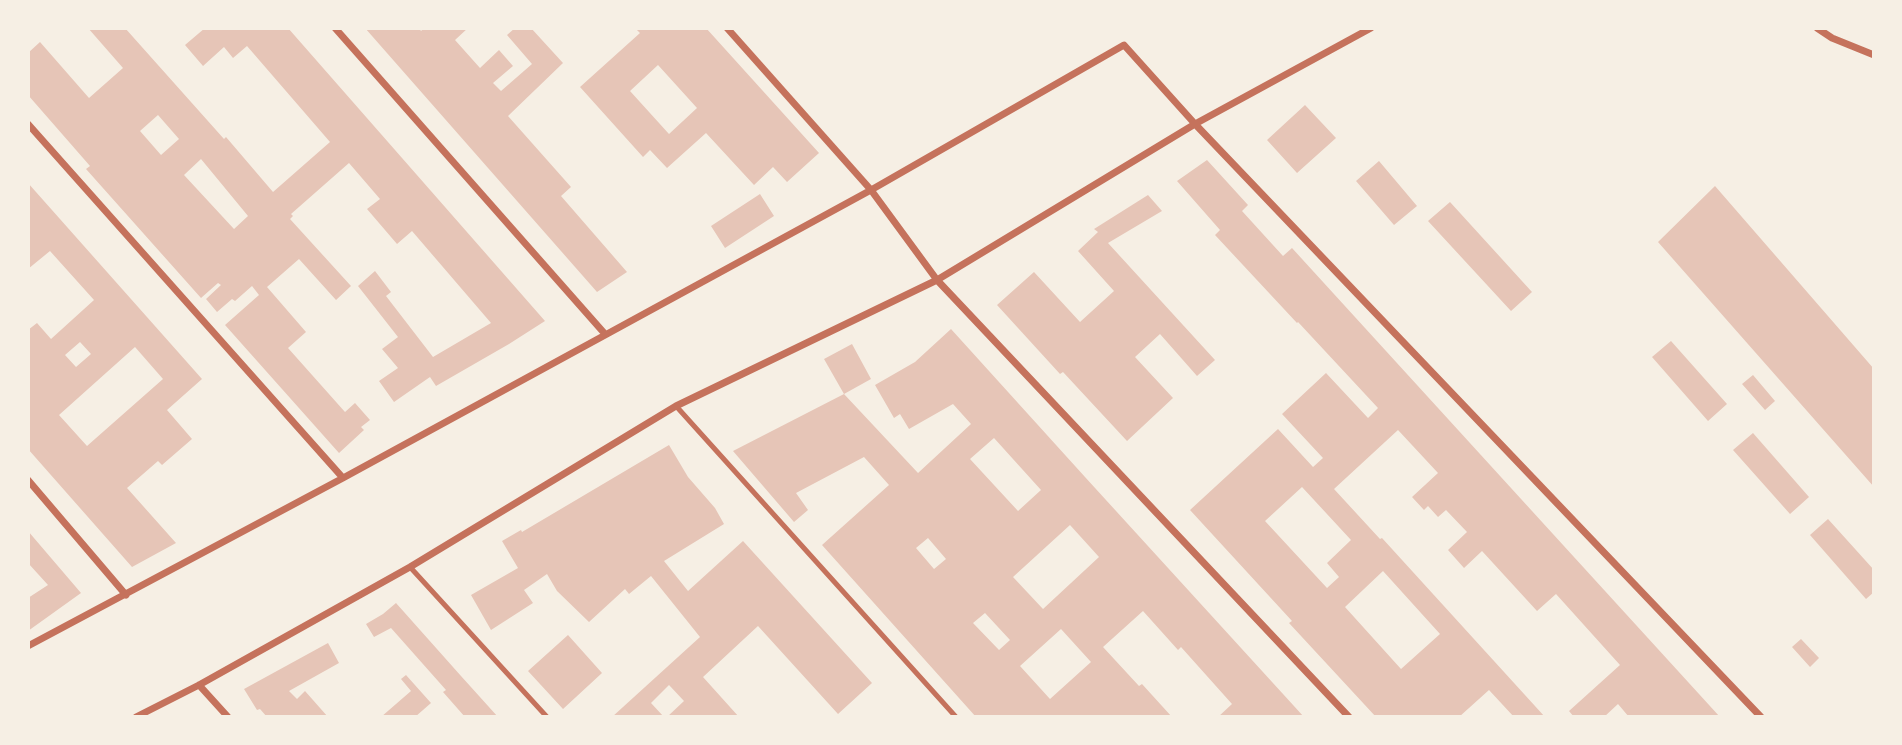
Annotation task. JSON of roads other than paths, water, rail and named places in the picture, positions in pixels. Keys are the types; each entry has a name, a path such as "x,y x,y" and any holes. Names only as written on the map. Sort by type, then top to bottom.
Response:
{"street":[{"path":"335,28 605,334"},
{"path":"727,28 871,190 937,280 1349,717"},
{"path":"136,717 199,685 410,567 676,406 937,280 1195,124 1371,28"},
{"path":"1818,28 1832,38 1874,55"},
{"path":"28,646 343,478 871,190 1124,45 1195,124 1761,717"},
{"path":"28,124 343,478"},
{"path":"28,480 126,595"},
{"path":"199,685 228,717"}],"lane":[{"path":"676,406 956,717"},
{"path":"410,567 547,717"}]}
